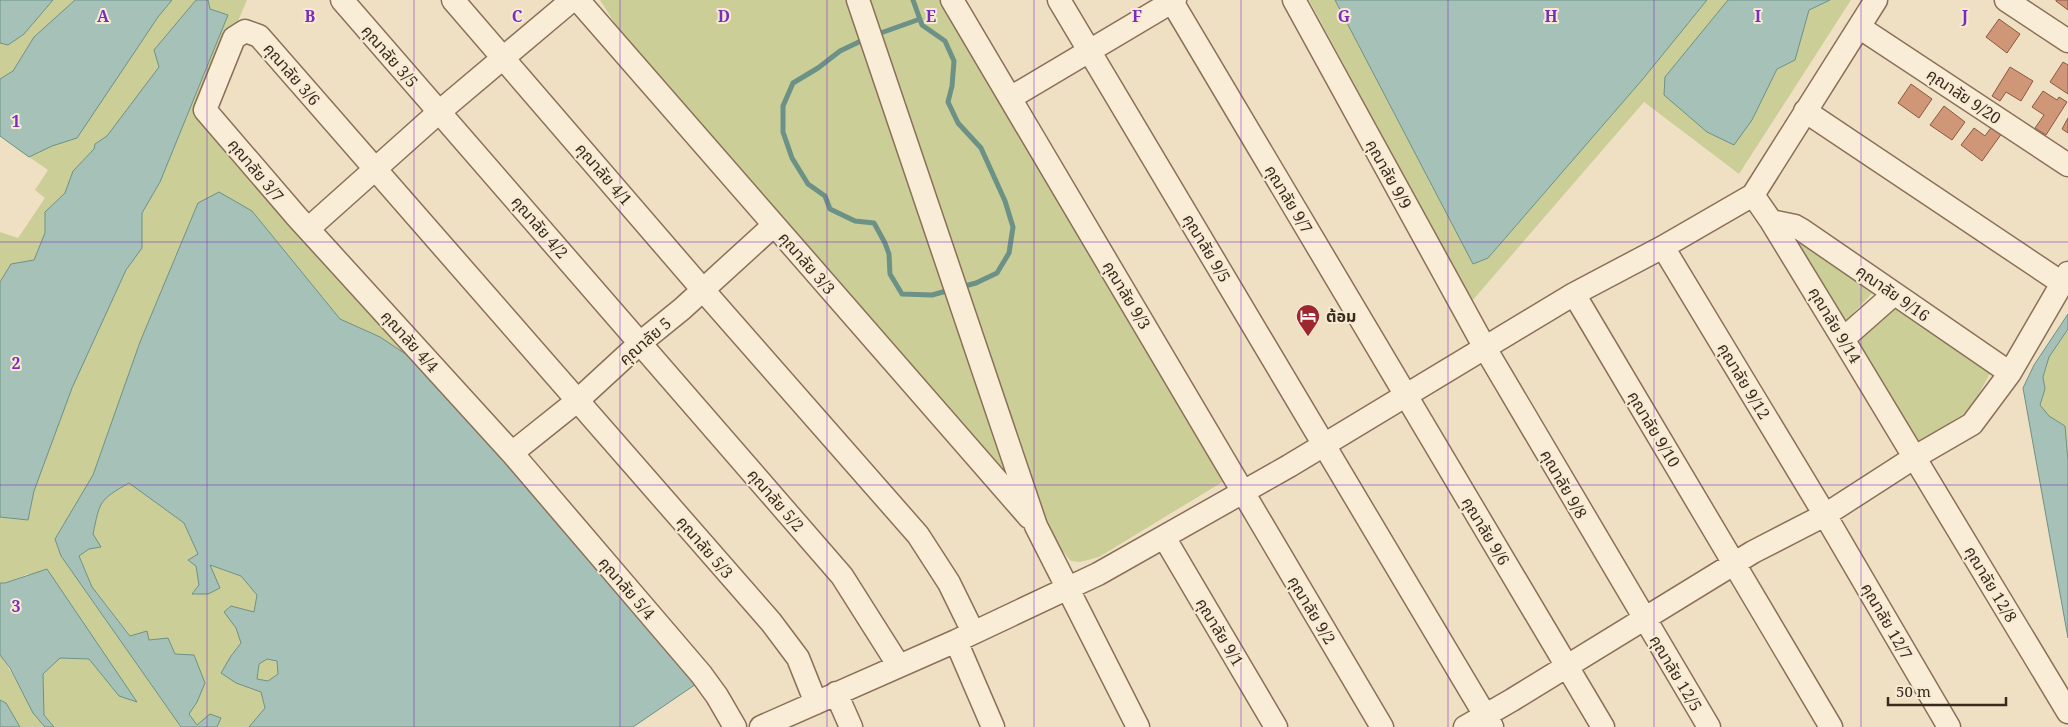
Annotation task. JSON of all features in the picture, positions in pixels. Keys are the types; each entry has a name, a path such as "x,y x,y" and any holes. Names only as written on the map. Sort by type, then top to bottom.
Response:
{"street":[{"name":"คุณาลัย 3/5","path":"342,0 439,112"},
{"name":"คุณาลัย 4/1","path":"453,0 703,290 918,535 949,583 993,727"},
{"path":"308,229 439,112 572,0"},
{"name":"คุณาลัย 3/3","path":"578,0 1036,526"},
{"path":"858,0 1036,526 1138,727"},
{"name":"คุณาลัย 9/3","path":"952,0 1243,492"},
{"name":"คุณาลัย 9/5","path":"1059,0 1489,721"},
{"name":"คุณาลัย 9/9","path":"1294,0 1485,348"},
{"path":"761,727 964,637 1098,574 1324,445 1574,294 1663,247 1753,195 1876,0"},
{"path":"2006,0 2068,41"},
{"path":"1010,98 1172,1"},
{"name":"คุณาลัย 9/7","path":"1172,1 1406,396"},
{"name":"คุณาลัย 9/20","path":"1859,26 2068,165"},
{"name":"คุณาลัย 3/6","path":"205,110 234,38 246,31 251,32 259,36 374,169"},
{"name":"คุณาลัย 3/7","path":"205,110 308,229"},
{"path":"1465,727 1489,721 1567,667 1734,564 1825,515 1915,457 1972,424 2010,373 2065,278 1805,111"},
{"name":"คุณาลัย 4/2","path":"439,112 640,343"},
{"name":"คุณาลัย 5/3","path":"374,169 784,638 826,698 850,727"},
{"name":"คุณาลัย 9/14","path":"1753,195 1772,221 1915,457"},
{"name":"คุณาลัย 9/16","path":"1772,221 1795,226 1802,230 2010,373"},
{"name":"คุณาลัย 5","path":"512,453 577,402 640,343 703,290 774,225"},
{"name":"คุณาลัย 4/4","path":"308,229 512,453"},
{"name":"คุณาลัย 9/12","path":"1663,247 1825,515"},
{"name":"คุณาลัย 9/10","path":"1574,294 1831,727"},
{"path":"1843,339 1894,294"},
{"name":"คุณาลัย 5/2","path":"640,343 842,576 899,666"},
{"name":"คุณาลัย 9/8","path":"1485,348 1644,620"},
{"name":"คุณาลัย 9/6","path":"1406,396 1603,727"},
{"name":"คุณาลัย 5/4","path":"512,453 701,674 717,696 735,727"},
{"name":"คุณาลัย 12/8","path":"1915,457 2068,712"},
{"name":"คุณาลัย 9/2","path":"1243,492 1382,727"},
{"name":"คุณาลัย 12/7","path":"1825,515 1949,727"},
{"name":"คุณาลัย 9/1","path":"1164,537 1276,727"},
{"name":"คุณาลัย 12/5","path":"1644,620 1709,727"}],"green space":[{"path":"53,0 75,0 34,37 13,71 0,79 0,43 8,45 24,34"},
{"path":"172,0 196,0 154,50 159,67 107,136 95,144 94,149 73,171 65,193 45,212 45,233 34,260 11,264 0,282 0,232 18,238 45,198 35,190 48,170 29,157 52,146"},
{"path":"208,0 247,0 200,110 422,365 380,338 340,319 252,211 198,203 140,342 93,475 55,539 61,556 181,727 54,727 44,715 43,674 59,658 89,659 119,696 137,701 28,574 5,583 0,583 0,517 28,519 34,491 47,450 72,388 126,270 142,248 142,213 160,182 228,15 210,9"},
{"path":"600,0 945,0 1229,478 1099,557 1080,562 1071,561 625,39"},
{"path":"1309,0 1335,0 1473,264 1488,258 1642,80 1707,0 1728,0 1665,77 1752,120 1777,69 1795,59 1809,9 1830,0 1851,0 1739,174 1644,102 1472,301"},
{"path":"1808,242 1876,289 1844,323 1793,243"},
{"path":"1893,303 1993,368 1970,410 1918,442 1855,338"},
{"path":"2068,329 2068,461 2065,426 2049,416 2040,406 2045,389 2043,378 2049,357"},
{"path":"130,483 184,523 198,554 196,566 199,585 192,594 208,594 209,565 241,576 257,595 254,612 231,606 241,643 231,656 236,683 261,692 265,708 249,727 217,727 221,718 197,725 189,714 197,702 168,638 149,640 131,636 92,587 79,556 89,549 99,506 109,494"},
{"path":"0,655 32,710 45,727 20,727 6,703 0,700"},
{"path":"267,659 277,661 278,674 268,681 257,679 259,664"}],"water":[{"path":"0,0 53,0 24,34 8,45 0,43"},
{"path":"75,0 172,0 158,17 77,138 52,146 29,157 0,136 0,79 13,71 34,37"},
{"path":"196,0 208,0 210,9 228,15 160,182 142,213 142,248 126,270 72,388 34,491 28,520 0,517 0,282 11,264 34,260 45,233 45,212 65,193 73,171 94,149 95,144 107,136 159,67 154,50"},
{"path":"1335,0 1707,0 1642,80 1488,258 1473,264"},
{"path":"1728,0 1830,0 1809,10 1795,60 1777,69 1752,120 1734,145 1707,132 1664,95 1665,77"},
{"path":"219,192 252,211 340,319 380,337 422,365 699,682 633,727 249,727 265,708 261,692 236,683 221,673 241,643 236,628 224,612 231,606 254,612 257,595 241,576 210,565 220,588 208,594 192,594 199,585 196,566 188,560 198,554 184,523 129,483 102,502 97,514 93,534 101,547 89,549 79,556 92,587 130,636 147,631 149,640 168,638 175,654 194,655 205,683 197,702 189,714 197,725 210,714 221,718 217,727 181,727 61,556 55,539 93,475 140,342 198,203","holes":["267,659 277,661 278,674 268,681 257,679 259,664"]},
{"path":"2068,314 2068,329 2049,357 2043,377 2045,389 2040,405 2049,416 2065,426 2068,461 2068,638 2023,388 2034,365"},
{"path":"47,569 137,702 119,696 89,659 60,658 43,674 44,715 54,727 45,727 33,713 10,668 0,655 0,583"},
{"path":"0,700 6,703 20,727 0,727"}],"building":[{"path":"2068,0 2068,10 2056,1"},
{"path":"1999,19 2020,34 2007,53 1986,37"},
{"path":"2063,62 2068,65 2068,94 2050,82"},
{"path":"2010,67 2033,81 2021,101 2006,92 2000,101 1992,96"},
{"path":"1911,84 1932,99 1919,118 1898,103"},
{"path":"2043,91 2057,100 2059,97 2067,102 2046,135 2035,128 2044,115 2032,107"},
{"path":"1944,106 1965,122 1952,140 1930,125"},
{"path":"2068,118 2068,133 2062,129"},
{"path":"1995,122 2005,129 1982,161 1961,145 1974,128 1985,136"}],"waterway":[{"path":"913,0 922,25 945,41 954,61 952,86 948,102 958,123 981,148 1005,201 1013,227 1009,253 997,273 976,283 961,287"},
{"path":"875,35 920,19"},
{"path":"865,39 840,51 818,68 793,83 783,106 783,132 792,158 808,184 825,196 830,209 855,221 874,223 889,254 890,274 902,294 932,295 950,290"}],"place":[{"name":"ต้อม","path":"1308,337"}]}
